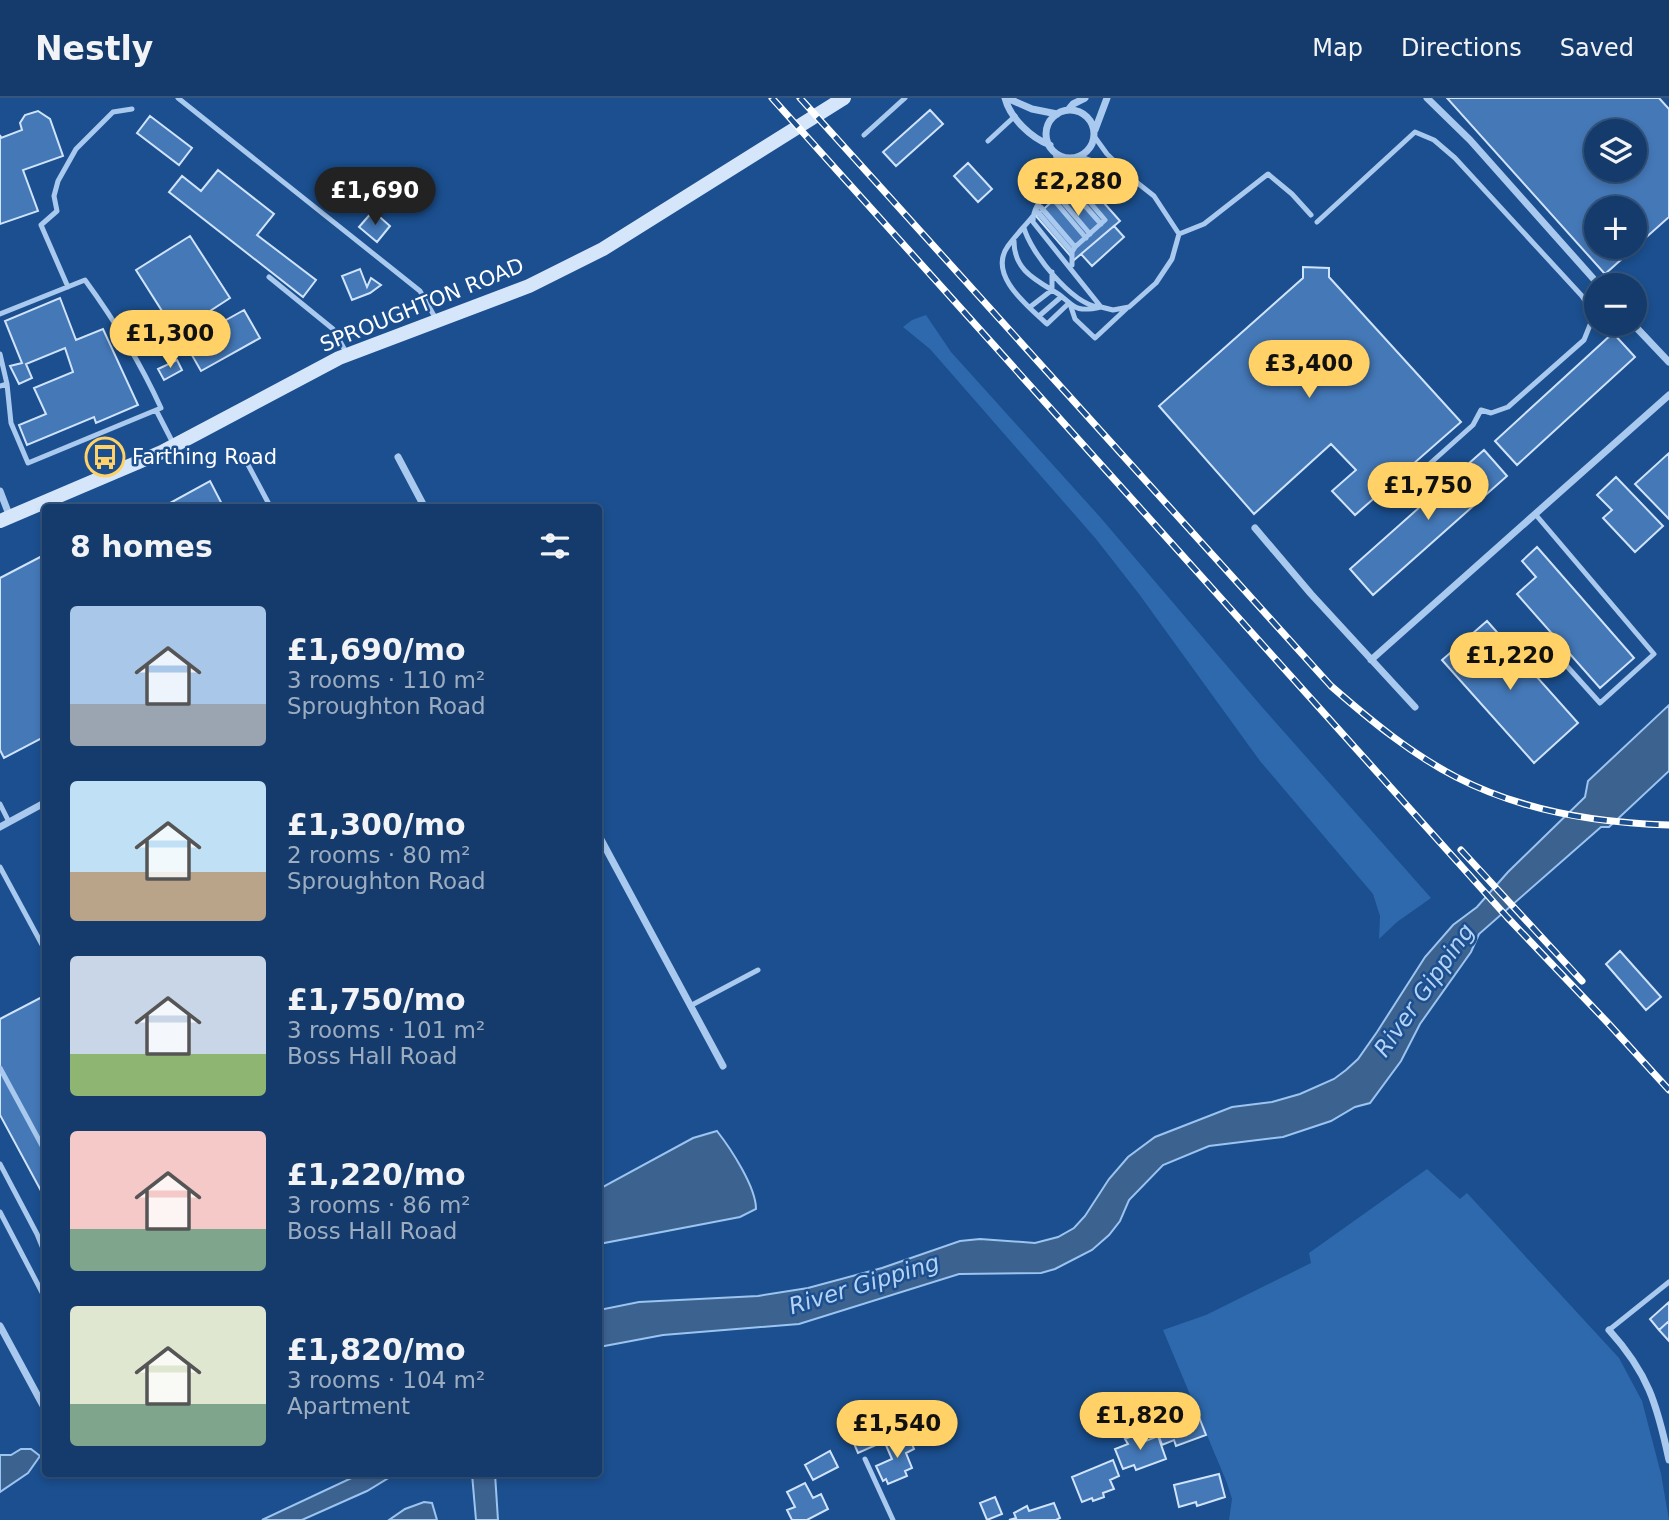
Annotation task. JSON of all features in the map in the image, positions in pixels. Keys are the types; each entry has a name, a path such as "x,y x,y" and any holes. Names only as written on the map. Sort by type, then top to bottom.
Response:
{"street":[{"name":"SPROUGHTON ROAD","path":"5,519 174,445 348,355 529,286 603,249 844,98"},
{"path":"1057,114 1032,109 1006,98 1007,107 1035,137 1070,158 1078,156 1090,146 1107,98"},
{"path":"1052,149 1047,130 1049,122 1057,114 1085,98"},
{"path":"1427,98 1470,140 1587,273"},
{"path":"1068,110 1083,113 1088,118 1094,134"},
{"path":"1644,336 1669,362"},
{"path":"1371,660 1669,395"},
{"path":"398,457 423,504"},
{"path":"0,491 5,519"},
{"path":"1255,528 1415,707"},
{"path":"0,827 42,804"},
{"path":"602,841 723,1066"},
{"path":"0,1326 42,1403"},
{"path":"1609,1330 1633,1359 1653,1394 1669,1460"}],"lane":[{"path":"178,98 420,291 438,321"},
{"path":"864,135 905,98"},
{"path":"68,287 41,225 57,211 54,196 58,181 76,149 113,112 132,109"},
{"path":"988,141 1015,117"},
{"path":"1317,222 1415,132 1434,140 1481,184 1590,308 1592,320 1584,340 1508,407 1491,413 1481,410 1473,425 1386,503"},
{"path":"1014,240 1014,253 1019,264 1035,281 1052,290 1069,305 1075,319 1095,338 1166,271 1179,234 1154,196 1107,154 1094,134"},
{"path":"1052,149 1058,172 1056,184 1024,228 1006,247 1001,261 1006,281 1047,324 1069,305"},
{"path":"1078,156 1111,167 1135,181"},
{"path":"1058,172 1101,224 1074,250 1072,268"},
{"path":"1179,234 1204,224 1268,174 1311,215"},
{"path":"1050,191 1088,236"},
{"path":"1036,210 1074,250"},
{"path":"1036,210 1033,222 1038,230 1072,268 1101,307"},
{"path":"1024,228 1038,256 1078,297 1093,306 1113,310 1129,306"},
{"path":"1052,272 1052,290"},
{"path":"269,277 333,329 348,355"},
{"path":"0,314 85,280 144,369 161,408 28,463 11,423 0,354"},
{"path":"1030,307 1052,290"},
{"path":"1039,316 1060,297"},
{"path":"1069,305 1087,310 1101,307"},
{"path":"156,410 174,445"},
{"path":"245,460 269,504"},
{"path":"1536,515 1654,654 1600,703 1547,643"},
{"path":"0,804 9,822"},
{"path":"0,867 42,944"},
{"path":"690,1006 758,970"},
{"path":"0,1069 42,1146"},
{"path":"0,1164 42,1246"},
{"path":"0,1212 42,1292"},
{"path":"1609,1330 1669,1282"},
{"path":"865,1458 893,1520"}],"shaded area":[{"path":"926,315 951,352 1100,517 1262,707 1431,898 1397,922 1379,939 1380,916 1373,894 1260,761 1096,539 930,349 903,327"},
{"path":"1427,1169 1460,1199 1467,1193 1619,1358 1642,1401 1661,1474 1669,1520 1229,1520 1232,1499 1227,1483 1163,1330 1206,1315 1311,1263 1309,1253"}],"water":[{"name":"River Gipping","path":"1669,705 1669,771 1609,827 1601,827 1479,934 1471,952 1420,1024 1401,1061 1370,1103 1355,1107 1331,1121 1283,1137 1209,1146 1163,1165 1129,1200 1120,1221 1109,1235 1092,1250 1055,1269 1041,1273 959,1274 799,1324 663,1335 602,1346 602,1309 639,1302 758,1296 808,1288 882,1268 960,1241 980,1239 1035,1243 1058,1237 1074,1228 1085,1216 1109,1179 1128,1157 1155,1137 1232,1107 1272,1102 1300,1094 1334,1079 1358,1059 1425,957 1453,925 1477,907 1508,872 1585,797 1588,781"},
{"path":"717,1131 747,1179 756,1209 740,1217 602,1243 602,1187 693,1138"},
{"path":"21,1449 31,1449 40,1456 28,1473 0,1492 0,1455 11,1455"},
{"path":"354,1477 390,1477 367,1491 302,1520 262,1520"},
{"path":"472,1477 495,1477 498,1520 476,1520"},
{"path":"424,1502 432,1503 437,1520 389,1520 405,1509"}],"building":[{"path":"1447,98 1659,98 1669,109 1669,217 1647,237 1647,196 1584,196 1584,251"},
{"path":"930,110 943,124 896,166 883,152"},
{"path":"38,111 50,119 63,156 23,170 38,211 0,224 0,135 1,138 22,130 20,123 25,115"},
{"path":"150,116 192,148 179,165 137,133"},
{"path":"968,163 992,189 978,202 954,176"},
{"path":"218,170 274,214 257,235 316,280 303,297 169,192 182,176 201,191"},
{"path":"1080,176 1120,221 1074,260 1036,216"},
{"path":"373,211 390,226 377,242 359,227"},
{"path":"1114,226 1124,237 1092,266 1081,254"},
{"path":"190,236 230,298 176,333 136,270"},
{"path":"1592,259 1622,259 1604,273"},
{"path":"1303,267 1329,268 1329,277 1461,422 1355,515 1332,491 1356,470 1331,444 1254,514 1159,406 1303,278"},
{"path":"360,269 367,287 371,278 381,285 352,300 342,276"},
{"path":"60,298 76,340 103,329 138,405 96,423 94,417 27,445 19,425 46,414 34,388 73,372 65,348 26,364 32,378 19,384 10,366 22,363 5,321"},
{"path":"244,310 260,338 201,371 185,343"},
{"path":"1610,336 1616,336 1635,357 1517,465 1495,441"},
{"path":"177,360 182,370 164,380 158,369"},
{"path":"1484,450 1507,476 1373,595 1350,569"},
{"path":"1669,453 1669,519 1635,484"},
{"path":"1616,477 1663,526 1635,552 1603,518 1612,510 1597,495"},
{"path":"210,481 222,504 168,504"},
{"path":"1537,547 1634,658 1600,688 1517,594 1536,577 1522,561"},
{"path":"42,556 42,738 4,758 0,750 0,578"},
{"path":"1487,621 1578,723 1534,763 1442,660"},
{"path":"1620,951 1661,997 1646,1010 1606,964"},
{"path":"42,997 42,1193 0,1115 0,1019"},
{"path":"1669,1302 1669,1321 1659,1330 1650,1319"},
{"path":"1669,1321 1669,1341 1659,1330"},
{"path":"1179,1409 1182,1418 1197,1412 1206,1435 1176,1446 1174,1440 1162,1445 1155,1425 1167,1420 1165,1415"},
{"path":"879,1428 885,1441 858,1453 852,1439"},
{"path":"1139,1433 1143,1442 1158,1436 1166,1459 1136,1470 1134,1465 1123,1469 1115,1449 1128,1444 1125,1439"},
{"path":"909,1436 914,1449 906,1453 912,1468 905,1471 907,1476 888,1484 886,1479 883,1481 876,1466 892,1459 885,1443"},
{"path":"830,1451 838,1467 813,1480 805,1465"},
{"path":"1113,1460 1119,1476 1110,1480 1114,1489 1103,1493 1104,1497 1082,1502 1072,1477"},
{"path":"1219,1474 1225,1497 1197,1506 1196,1502 1179,1507 1174,1485"},
{"path":"805,1483 813,1498 821,1494 828,1509 807,1520 792,1520 787,1510 795,1507 787,1492"},
{"path":"995,1497 1002,1514 987,1520 980,1503"},
{"path":"1054,1503 1060,1518 1056,1520 1009,1520 1016,1518 1014,1513 1027,1506 1029,1511"}],"railway":[{"path":"772,98 1507,917 1669,1090"},
{"path":"800,98 1331,686 1407,747 1439,768 1481,789 1533,807 1560,813 1669,825"},
{"path":"1461,850 1582,981"}],"place":[{"name":"Farthing Road","path":"105,457"}]}
